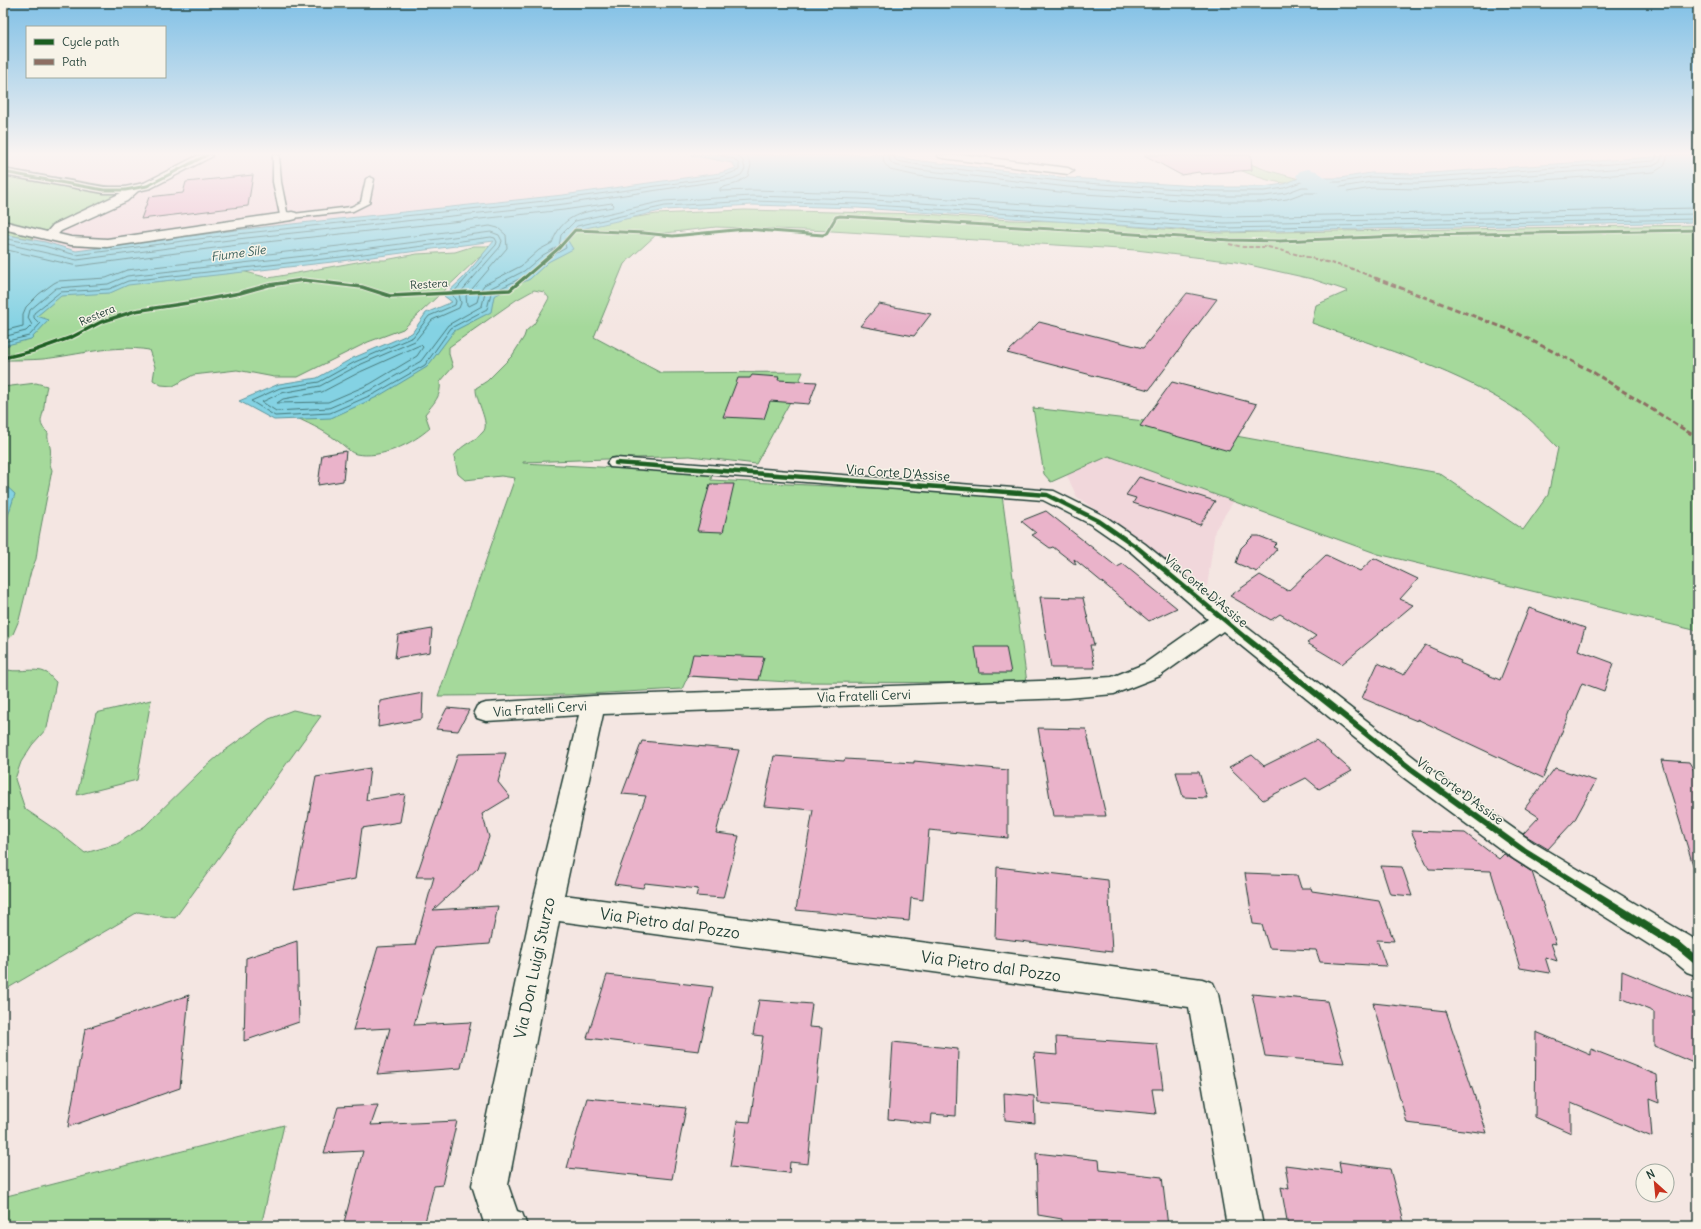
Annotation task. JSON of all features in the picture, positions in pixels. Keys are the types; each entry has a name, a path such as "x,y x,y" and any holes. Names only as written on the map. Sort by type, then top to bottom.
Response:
{"street":[{"path":"50,235 57,228 91,212"},
{"path":"3,226 50,235 71,241 107,243 292,216"},
{"name":"Via Corte D'Assise","path":"616,464 1048,495 1099,521 1138,548 1223,620 1412,770 1524,851 1680,947 1698,962"},
{"name":"Via Fratelli Cervi","path":"486,712 593,705 1068,689 1114,685 1152,670 1223,620"},
{"name":"Via Don Luigi Sturzo","path":"508,1226 503,1224 490,1185 547,906 593,705"},
{"name":"Via Pietro dal Pozzo","path":"547,906 1202,994 1245,1226"}],"lane":[{"path":"283,212 283,214 292,216 324,212"}],"shaded area":[{"path":"85,212 401,212 236,230 76,251 32,239"},
{"path":"1104,453 1237,496 1215,530 1207,587 1077,497 1059,459"}],"green space":[{"path":"3,212 86,212 32,239 3,234"},
{"path":"693,212 850,212 924,214 1011,220 1059,221 1217,233 1698,225 1698,631 1378,554 1109,456 1051,482 1044,474 1033,408 1170,424 1439,473 1523,530 1548,495 1558,448 1523,414 1474,385 1393,351 1312,323 1316,305 1348,291 1312,279 1236,262 1136,250 832,231 716,227 657,234 624,264 594,337 661,373 803,372 791,400 756,464 690,456 523,463 712,473 711,480 1002,495 1027,683 789,682 688,676 682,689 567,695 438,696 515,478 501,476 465,480 458,474 454,456 461,448 479,436 485,428 484,418 476,393 476,388 487,381 512,356 526,331 534,324 549,298 544,292 534,290 516,300 449,347 449,354 453,367 440,382 440,392 434,403 425,414 430,428 405,445 376,454 356,454 351,452 326,433 295,417 341,402 545,235 610,221 657,214"},
{"path":"474,246 488,246 491,249 476,260 403,329 368,342 298,377 274,377 237,370 193,375 173,386 161,385 153,380 155,367 149,350 136,348 109,349 43,359 3,360 3,346 9,345 28,331 26,302 127,282 162,281 242,271 269,278 368,260 385,260 417,254 455,252"},
{"path":"36,383 47,386 41,423 48,433 50,463 52,470 36,559 31,571 19,620 13,634 3,645 3,387"},
{"path":"3,668 13,671 42,671 47,673 56,682 47,728 32,745 21,762 15,779 25,809 56,830 85,853 117,844 145,826 204,768 224,751 269,719 293,710 321,716 175,918 138,912 3,991"},
{"path":"151,700 137,780 77,795 96,713"},
{"path":"284,1125 261,1226 3,1226 3,1197"}],"water":[{"name":"Fiume Sile","path":"401,212 655,212 577,230 568,241 573,249 548,262 530,279 494,296 491,312 454,331 427,367 377,397 331,418 274,420 239,401 279,384 317,378 353,358 412,333 426,313 452,302 444,296 463,278 494,241 341,261 128,285 110,293 61,296 37,316 49,320 31,339 3,346 3,234 45,242 76,251 236,230"},
{"path":"924,212 1698,212 1698,222 1224,232"},
{"path":"3,483 15,494 3,531"}],"building":[{"path":"143,212 196,212 141,219"},
{"path":"1187,293 1217,299 1149,390 1007,353 1039,322 1143,348"},
{"path":"879,304 931,314 914,336 860,326"},
{"path":"752,375 779,377 778,380 817,382 809,404 770,401 764,419 723,417 738,378 750,378"},
{"path":"1172,382 1257,404 1229,451 1140,426"},
{"path":"346,451 343,481 318,485 322,455"},
{"path":"1139,477 1215,501 1200,525 1133,503 1136,498 1126,495"},
{"path":"710,484 734,484 723,532 697,531"},
{"path":"1046,511 1117,567 1123,564 1177,608 1149,621 1074,559 1076,565 1053,547 1050,548 1032,535 1036,533 1021,521"},
{"path":"1253,536 1259,536 1277,543 1273,547 1277,549 1257,572 1236,563 1241,548"},
{"path":"1326,555 1360,571 1374,558 1418,579 1400,599 1413,605 1342,664 1307,643 1316,636 1280,614 1271,620 1230,596 1260,575 1288,591"},
{"path":"1040,597 1083,598 1094,645 1090,645 1095,668 1051,668"},
{"path":"1529,608 1585,628 1578,650 1613,663 1604,691 1582,683 1543,778 1417,719 1417,721 1362,698 1378,663 1404,675 1425,645 1461,661 1460,663 1500,680"},
{"path":"432,629 430,652 395,658 398,635"},
{"path":"975,647 1006,647 1011,673 979,673"},
{"path":"693,654 764,657 758,680 688,676"},
{"path":"423,693 422,719 378,727 380,701"},
{"path":"447,708 469,710 458,731 436,729"},
{"path":"1038,728 1086,729 1106,816 1053,816"},
{"path":"1316,740 1352,771 1319,789 1306,778 1263,800 1229,767 1252,755 1264,766"},
{"path":"642,741 739,750 716,833 739,836 723,898 696,896 698,889 645,883 643,888 614,884 646,796 622,794"},
{"path":"506,753 498,782 510,797 482,814 489,837 478,868 433,910 498,906 490,944 435,948 414,1025 471,1022 461,1068 377,1074 390,1028 353,1030 378,947 415,945 434,877 416,877 458,754"},
{"path":"774,756 844,761 845,759 914,763 914,761 1008,770 1008,838 929,830 923,900 911,898 909,921 796,910 813,810 764,806"},
{"path":"1661,760 1689,762 1698,777 1698,865 1693,865"},
{"path":"370,768 366,800 405,794 400,822 362,828 355,879 294,890 316,777"},
{"path":"1555,768 1596,781 1574,821 1548,849 1523,834 1539,817 1525,808"},
{"path":"1176,772 1199,772 1207,798 1183,797"},
{"path":"1411,831 1465,833 1499,859 1504,854 1532,872 1556,944 1551,943 1557,961 1545,957 1550,973 1520,968 1491,871 1429,869"},
{"path":"1381,866 1402,867 1412,896 1390,894"},
{"path":"997,867 1108,880 1112,952 995,938"},
{"path":"1245,873 1297,875 1301,888 1311,888 1312,891 1379,901 1394,941 1377,940 1386,966 1320,962 1316,950 1269,948 1262,925 1253,924"},
{"path":"297,941 299,1022 244,1041 246,958"},
{"path":"1622,971 1698,1002 1698,1065 1654,1046 1654,1012 1621,998"},
{"path":"607,975 713,987 699,1051 587,1038"},
{"path":"1252,994 1327,1001 1344,1063 1265,1056"},
{"path":"189,995 180,1088 68,1127 85,1029"},
{"path":"759,1000 812,1004 809,1027 822,1028 808,1164 790,1162 789,1173 730,1167 737,1121 750,1122 763,1036 753,1035"},
{"path":"1373,1003 1446,1011 1487,1133 1407,1123"},
{"path":"1536,1032 1591,1055 1591,1049 1657,1075 1659,1103 1649,1099 1652,1137 1571,1103 1571,1133 1535,1117"},
{"path":"1056,1037 1157,1044 1163,1089 1152,1089 1156,1114 1038,1103 1034,1053 1057,1055"},
{"path":"893,1042 958,1049 956,1116 932,1114 931,1124 888,1119"},
{"path":"1004,1093 1034,1096 1035,1123 1005,1120"},
{"path":"587,1098 686,1108 672,1179 567,1168"},
{"path":"378,1105 371,1125 457,1121 442,1185 434,1186 424,1226 343,1226 363,1151 324,1153 338,1107"},
{"path":"1036,1153 1099,1160 1100,1170 1162,1177 1168,1226 1062,1226 1062,1219 1038,1215"},
{"path":"1339,1162 1390,1169 1405,1226 1288,1226 1281,1187 1289,1189 1285,1165 1341,1172"}],"marked path":[{"path":"1229,244 1243,247 1268,247 1350,268 1515,332 1591,371 1698,438"}],"cycle path":[{"name":"Restera","path":"3,358 33,351 72,337 101,322 135,311 188,303 240,293 269,285 303,280 362,287 390,296 510,290 559,248 575,230 644,233 673,236 745,229 823,235 826,234 836,217 840,216 1230,240 1280,241 1423,235 1698,230"},
{"path":"616,463 1047,495 1099,521 1138,548 1223,620 1412,770 1524,851 1680,947 1698,962"}]}
